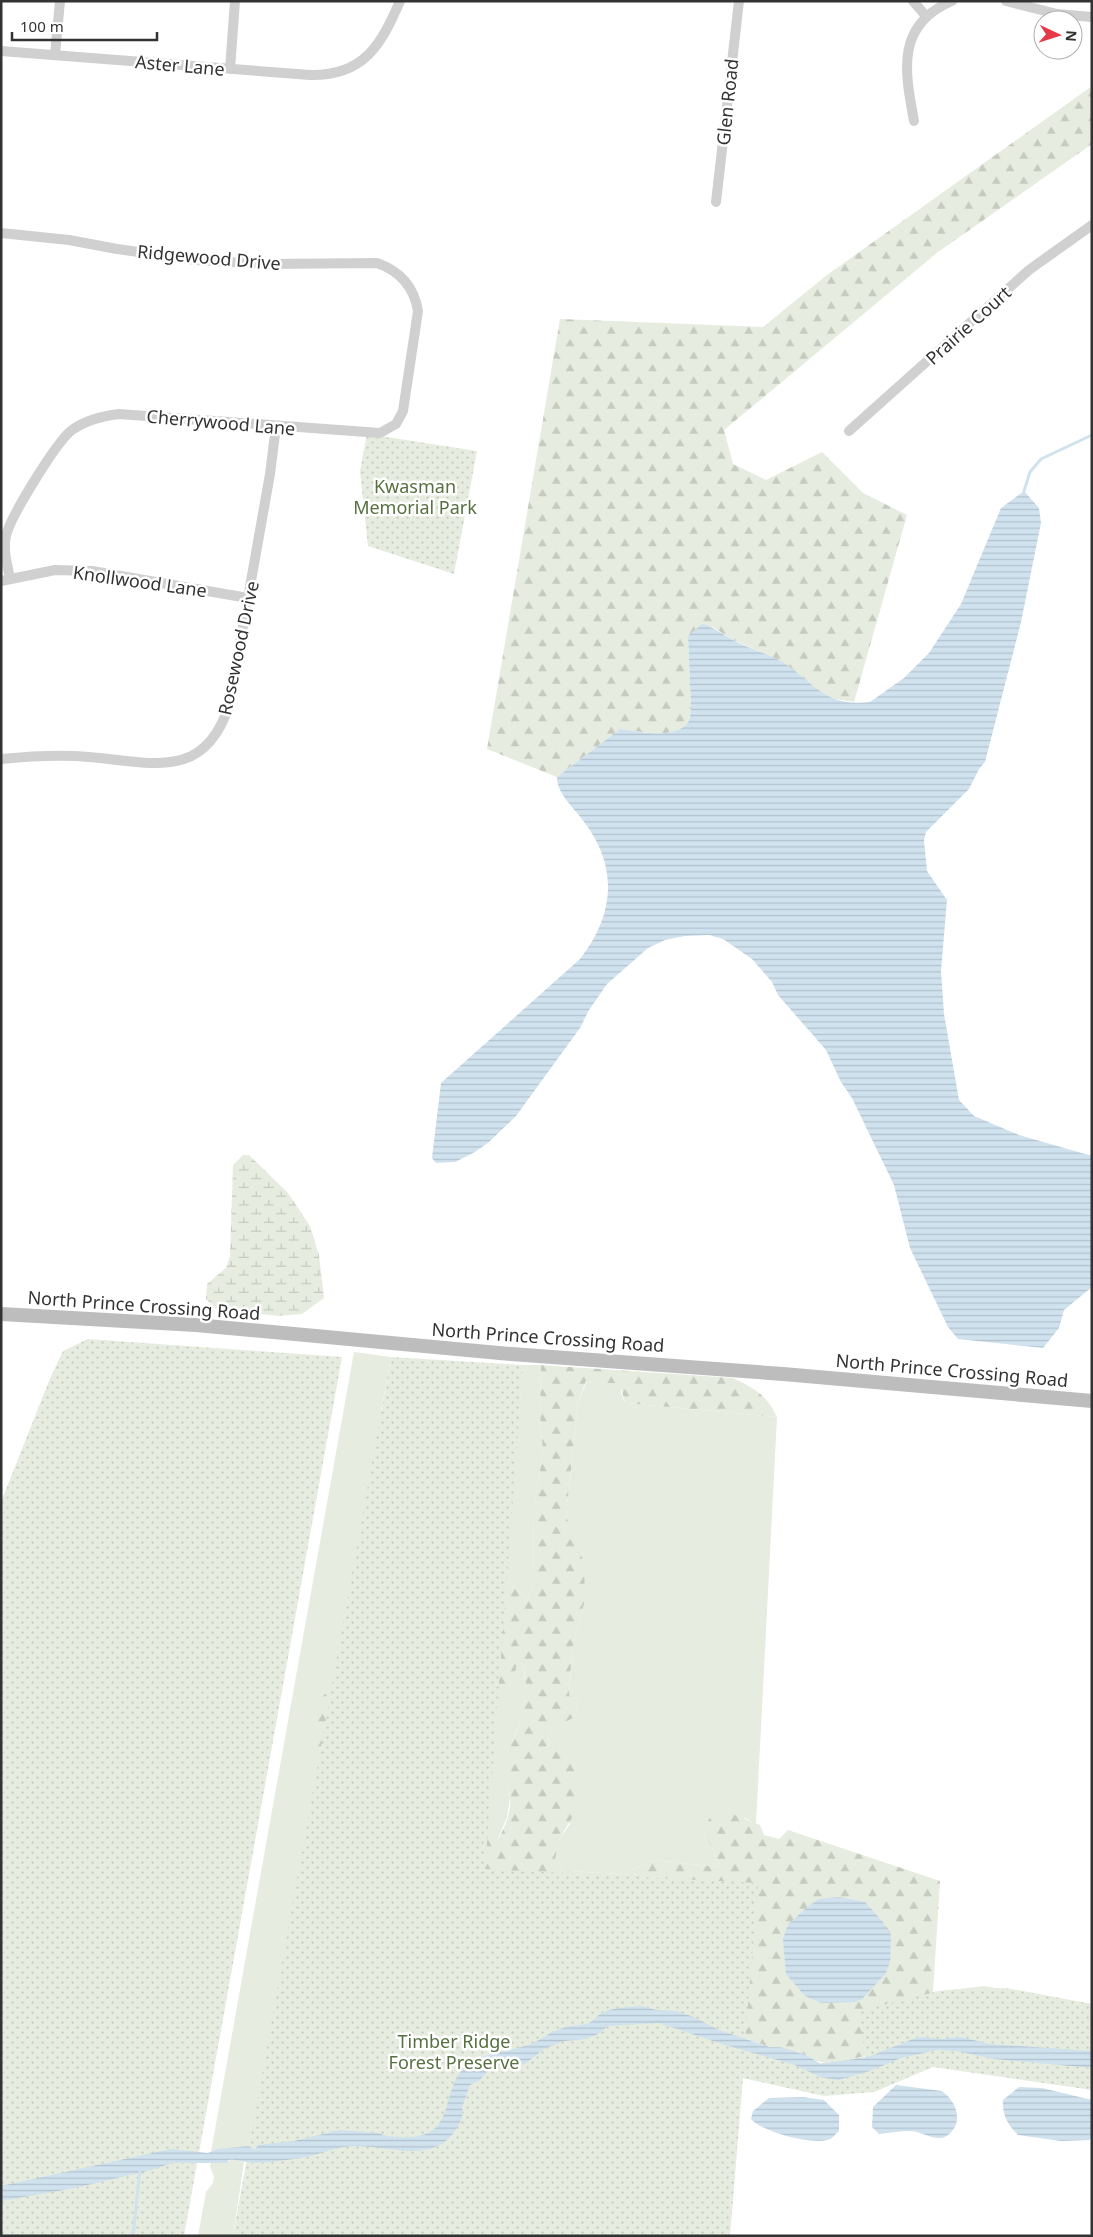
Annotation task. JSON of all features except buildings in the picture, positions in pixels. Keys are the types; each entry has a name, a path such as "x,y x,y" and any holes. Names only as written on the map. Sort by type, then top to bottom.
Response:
{"street":[{"path":"55,55 60,1"},
{"path":"230,69 235,1"},
{"name":"Aster Lane","path":"1,50 321,76 339,72 368,57 381,40 400,1"},
{"name":"Glen Road","path":"716,202 738,1"},
{"path":"913,1 926,16"},
{"path":"914,121 906,76 906,59 911,42 926,16 952,1"},
{"path":"1006,1 1049,12 1092,17"},
{"name":"Prairie Court","path":"849,432 1029,270 1092,225"},
{"name":"Ridgewood Drive","path":"1,234 44,236 156,255 219,262 297,264 369,262 390,268 406,280 409,286"},
{"name":"Cherrywood Lane","path":"6,579 5,542 9,525 52,455 71,430 103,415 118,414 374,434 388,430 396,424 403,411 418,319 417,305 409,286"},
{"name":"Rosewood Drive","path":"1,759 66,756 158,764 178,761 207,745 220,728 229,705 270,474 276,426"},
{"name":"Knollwood Lane","path":"6,579 55,570 92,571 248,598"},
{"name":"North Prince Crossing Road","path":"1,1314 196,1326 511,1354 792,1374 1092,1401"}],"green space":[{"path":"1092,86 1092,144 938,252 724,430 733,464 766,480 822,452 863,493 907,515 854,702 830,698 816,691 779,660 731,639 713,627 688,636 691,710 689,721 683,727 666,733 647,733 620,729 557,777 487,749 560,319 763,327 827,275"},
{"name":"Kwasman Memorial Park","path":"367,434 477,451 454,574 368,546 360,471"},
{"path":"243,1155 249,1155 288,1193 310,1226 319,1255 324,1298 302,1314 279,1316 216,1309 206,1299 207,1284 226,1268 230,1256 233,1165"},
{"path":"88,1339 342,1357 184,2236 1,2236 1,1502 49,1381 63,1351"},
{"path":"354,1352 391,1357 381,1411 518,1427 523,1365 541,1365 540,1415 543,1452 533,1511 534,1581 527,1599 494,1568 336,1686 322,1700 316,1718 316,1726 517,1642 523,1659 526,1691 523,1715 505,1759 510,1798 507,1817 495,1846 480,1831 258,2148 217,2149 211,2152"},
{"name":"Timber Ridge Forest Preserve","path":"391,1357 523,1365 485,1869 758,1883 745,2042 817,2064 865,2057 859,2011 939,1991 1006,1988 1092,2004 1092,2090 933,2067 874,2092 824,2096 743,2078 730,2236 233,2236"},
{"path":"541,1365 733,1378 764,1397 777,1417 625,1403 620,1384 586,1381 578,1403 566,1516 584,1563 585,1600 572,1650 569,1695 579,1701 575,1717 550,1730 547,1749 568,1753 576,1762 574,1814 559,1840 555,1859 564,1871 624,1874 653,1860 718,1867 715,1853 703,1831 711,1815 725,1811 760,1825 764,1835 779,1839 788,1830 940,1881 933,1992 984,1986 1092,2005 830,2064 804,2058 719,2030 265,2058 480,1832 494,1845 504,1828 510,1801 505,1761 520,1722 525,1700 524,1666 517,1644 516,1669 506,1691 488,1714 322,1758 317,1744 315,1721 318,1706 323,1696 494,1568 527,1599 534,1581 533,1511 543,1452 540,1415"},
{"path":"587,1381 621,1384 621,1393 625,1403 777,1417 756,1824 745,1818 703,1831 715,1853 718,1867 653,1860 624,1874 564,1871 554,1859 559,1840 570,1824 547,1749 550,1730 575,1717 579,1701 569,1695 572,1650 585,1600 566,1516 578,1403"},
{"path":"238,2159 244,2162 233,2236 198,2236 206,2192 213,2183 214,2177 210,2166 211,2163"}],"water":[{"path":"1024,491 1039,508 1041,523 1021,622 985,762 979,769 969,789 926,832 924,840 927,871 947,900 941,971 944,1014 959,1100 974,1116 1019,1135 1092,1156 1092,1287 1064,1310 1059,1328 1043,1348 958,1339 948,1327 910,1248 894,1185 852,1098 841,1082 826,1050 778,995 772,982 752,959 723,939 709,935 685,936 665,940 648,948 607,984 589,1010 580,1028 516,1116 489,1142 475,1152 455,1162 436,1163 432,1158 441,1083 580,959 592,942 601,924 606,907 608,889 607,871 602,854 594,836 562,794 557,777 620,729 647,733 666,733 683,727 689,721 691,709 688,636 702,624 738,643 779,660 829,696 840,701 854,703 870,702 904,678 929,653 961,604 1001,508"},
{"path":"839,1897 865,1902 883,1922 891,1935 890,1962 886,1973 862,1999 855,2002 821,2003 805,1996 786,1974 783,1939 788,1924 810,1905 819,1899"},
{"path":"642,2006 656,2010 676,2011 694,2017 719,2030 770,2047 780,2047 806,2055 821,2064 868,2057 918,2037 942,2039 960,2037 990,2044 1092,2051 1092,2068 994,2059 956,2051 937,2050 901,2058 867,2072 838,2080 820,2077 795,2065 659,2023 608,2026 598,2034 586,2039 564,2041 544,2049 525,2064 500,2065 487,2072 480,2080 470,2085 462,2107 461,2120 455,2131 444,2142 432,2148 418,2151 403,2151 357,2146 338,2148 307,2157 267,2162 251,2163 228,2160 227,2163 172,2163 151,2170 75,2188 1,2201 1,2186 171,2149 208,2153 217,2149 249,2146 255,2150 258,2145 294,2141 340,2130 379,2133 396,2137 419,2136 430,2132 436,2127 445,2112 457,2077 462,2070 477,2059 525,2046 563,2028 589,2023 600,2014 609,2010"},
{"path":"896,2085 942,2091 956,2109 957,2121 952,2131 942,2138 910,2131 879,2134 872,2127 873,2107"},
{"path":"1019,2087 1042,2088 1092,2100 1092,2137 1089,2140 1061,2141 1018,2135 1006,2119 1003,2100"},
{"path":"803,2097 824,2100 839,2115 839,2131 831,2138 822,2141 800,2139 766,2129 751,2119 753,2111 769,2098"}],"waterway":[{"path":"1024,491 1030,472 1041,459 1092,435"},
{"path":"133,2236 140,2169"}]}
